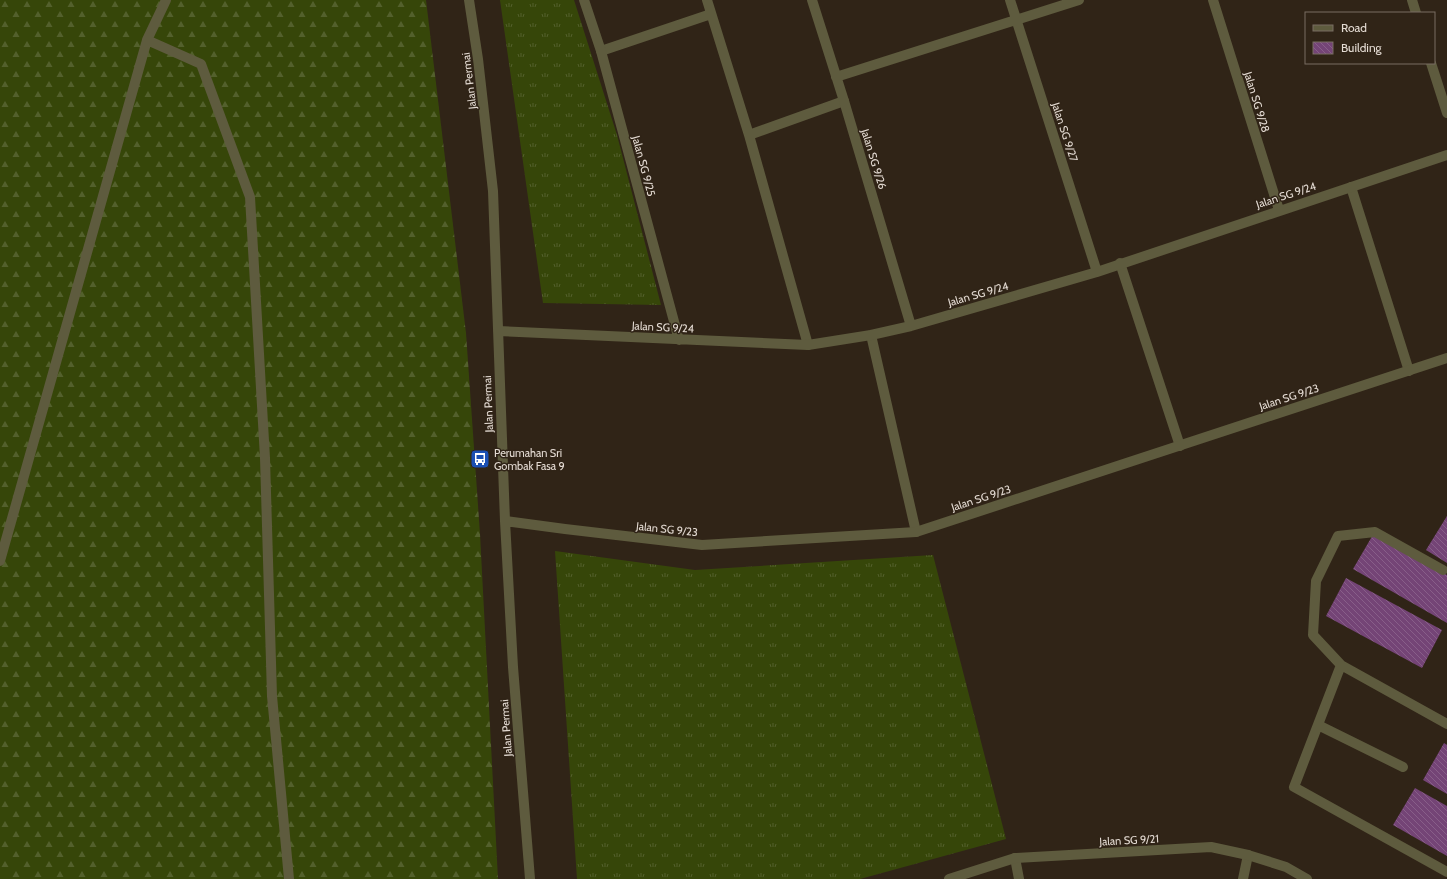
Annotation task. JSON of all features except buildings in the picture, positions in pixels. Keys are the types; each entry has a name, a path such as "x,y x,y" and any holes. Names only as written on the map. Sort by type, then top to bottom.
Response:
{"street":[{"path":"0,561 147,40 166,0"},
{"name":"Jalan Permai","path":"469,0 478,60 493,191 505,521 513,667 530,879"},
{"name":"Jalan SG 9/25","path":"584,0 601,51 679,340"},
{"path":"707,0 749,135 808,345"},
{"name":"Jalan SG 9/26","path":"812,0 844,101 911,326"},
{"name":"Jalan SG 9/27","path":"1010,0 1097,272"},
{"path":"836,77 1079,0"},
{"name":"Jalan SG 9/28","path":"1213,0 1279,210"},
{"path":"1412,0 1416,12"},
{"path":"601,51 711,14"},
{"path":"147,40 200,64 250,197 265,458 272,696 289,879"},
{"path":"1432,64 1447,113"},
{"path":"749,135 844,101"},
{"name":"Jalan SG 9/24","path":"498,331 808,345 871,335 911,326 1097,272 1120,263 1447,155"},
{"path":"1351,186 1409,371"},
{"path":"1120,263 1180,446"},
{"path":"871,335 916,532"},
{"name":"Jalan SG 9/23","path":"505,521 565,530 702,545 916,532 1447,358"},
{"path":"1443,570 1375,532 1338,536 1316,581 1313,635 1342,665 1447,724"},
{"path":"1342,665 1294,787 1447,872"},
{"path":"1318,725 1403,767"},
{"name":"Jalan SG 9/21","path":"949,879 1015,858 1211,847 1248,855 1286,867 1308,879"},
{"path":"1242,879 1248,855"},
{"path":"1015,858 1019,879"}],"green space":[{"path":"0,0 426,0 466,333 480,534 498,879 0,879"},
{"path":"500,0 574,0 617,135 661,305 543,303"},
{"path":"555,551 695,570 933,555 1006,839 860,879 577,879"}],"place":[{"name":"Perumahan Sri Gombak Fasa 9","path":"480,459"}]}
